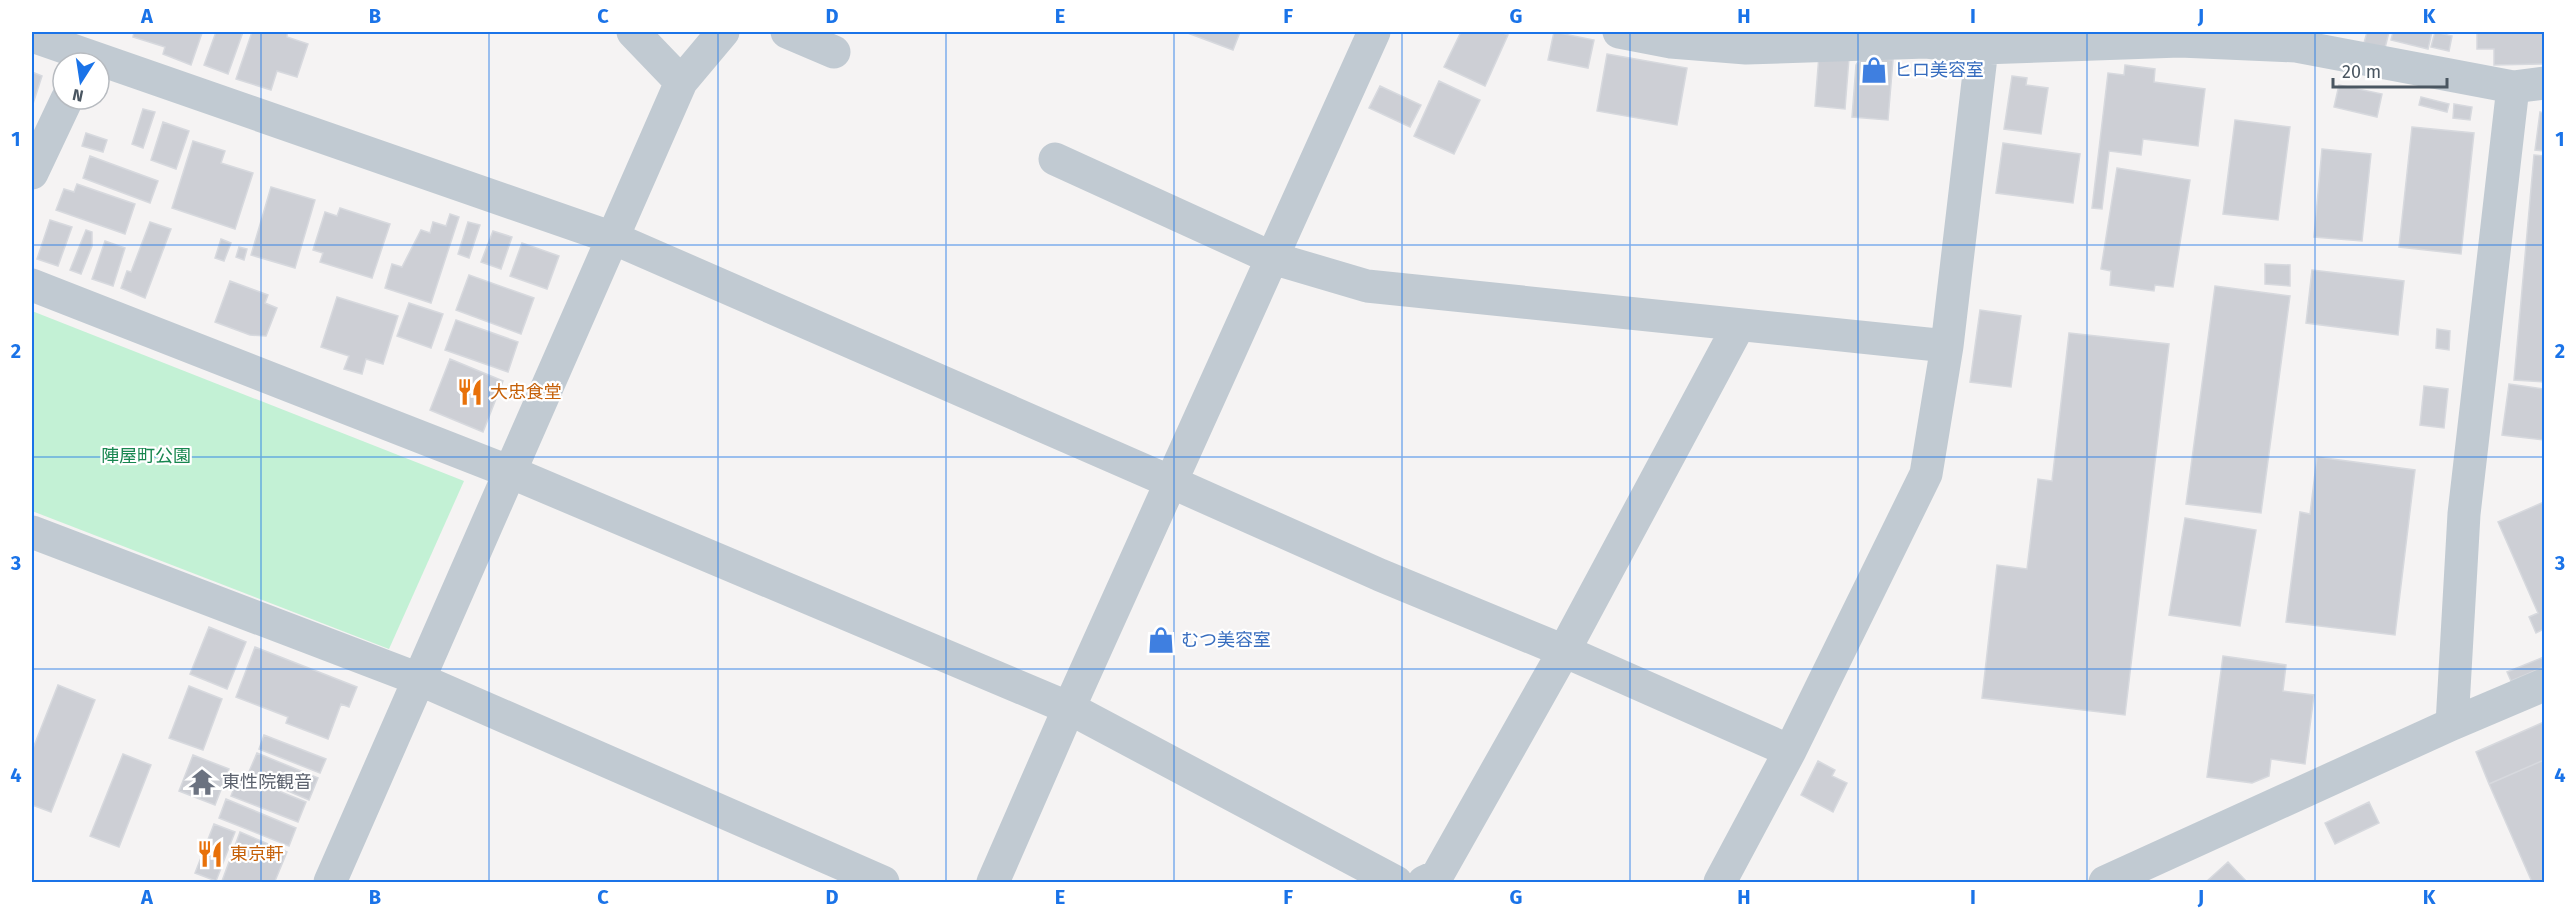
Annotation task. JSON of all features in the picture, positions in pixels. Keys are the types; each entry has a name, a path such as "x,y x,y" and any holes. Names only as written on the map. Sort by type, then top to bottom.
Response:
{"street":[{"path":"633,32 681,82"},
{"path":"330,882 421,680 681,82 723,32"},
{"path":"787,32 834,52"},
{"path":"993,882 1069,708 1374,32"},
{"path":"1619,32 1671,42 1746,48 1926,42 1982,48 2180,41 2295,46 2513,87 2544,83"},
{"path":"32,36 90,50 613,238 1380,575 1564,651 1790,751"},
{"path":"1719,882 1790,751 1926,474 1947,346 1982,48"},
{"path":"2452,724 2464,514 2513,87"},
{"path":"32,173 61,111"},
{"path":"1055,159 1272,258 1367,286 1947,346"},
{"path":"32,285 510,472 1069,708 1396,882"},
{"path":"1424,882 1437,876 1564,651 1739,325"},
{"path":"32,532 421,680 883,882"},
{"path":"2105,882 2452,724 2544,685"}],"green space":[{"name":"陣屋町公園","path":"32,311 464,481 389,649 32,511"}],"building":[{"path":"134,32 202,33 191,65 163,54 165,47 133,37"},
{"path":"216,32 243,32 228,74 204,65"},
{"path":"252,32 287,32 287,37 308,44 297,77 277,71 271,90 236,79"},
{"path":"1185,32 1240,32 1233,50"},
{"path":"1461,32 1501,32 1508,35 1485,86 1444,67"},
{"path":"1554,32 1594,40 1588,68 1548,60"},
{"path":"2367,32 2389,32 2385,48 2364,43"},
{"path":"2393,32 2432,32 2428,49 2391,40"},
{"path":"2435,32 2452,36 2449,51 2431,47"},
{"path":"2477,32 2544,32 2544,64 2494,65 2494,49 2477,49"},
{"path":"1607,54 1687,68 1677,125 1597,111"},
{"path":"1819,55 1849,58 1845,109 1815,106"},
{"path":"1862,56 1893,60 1888,120 1852,117 1856,65"},
{"path":"2125,65 2155,69 2154,82 2205,89 2198,146 2143,139 2141,155 2109,151 2102,209 2092,208 2108,73 2124,75"},
{"path":"32,72 42,76 32,107"},
{"path":"2012,76 2027,78 2026,85 2048,88 2041,134 2004,129"},
{"path":"1439,81 1480,100 1454,154 1414,136"},
{"path":"2339,85 2382,94 2377,117 2334,107"},
{"path":"1380,86 1421,105 1410,127 1369,108"},
{"path":"2421,97 2449,104 2447,112 2419,105"},
{"path":"2454,104 2472,107 2470,120 2453,118"},
{"path":"143,109 155,112 143,148 132,144"},
{"path":"2540,112 2544,113 2544,151 2535,150"},
{"path":"2235,120 2290,127 2278,220 2223,214"},
{"path":"163,122 189,131 176,169 151,160"},
{"path":"2412,127 2474,133 2461,254 2399,247"},
{"path":"86,133 107,140 103,152 82,146"},
{"path":"193,141 225,151 221,163 253,173 235,229 172,208"},
{"path":"2003,143 2080,154 2073,203 1996,193"},
{"path":"2322,149 2371,154 2362,241 2314,237"},
{"path":"2534,155 2544,156 2544,382 2514,380"},
{"path":"90,156 158,181 150,203 83,178"},
{"path":"2117,168 2190,180 2173,287 2155,285 2154,291 2110,285 2111,271 2101,269"},
{"path":"77,184 135,204 125,234 56,210 64,189 74,192"},
{"path":"271,187 315,200 295,268 251,255"},
{"path":"340,208 390,224 372,278 320,262 323,253 313,250 325,212 337,216"},
{"path":"450,214 459,217 431,303 385,288 392,264 402,267 421,230 430,233 433,222 446,226"},
{"path":"50,220 72,227 58,266 37,259"},
{"path":"150,222 171,229 145,298 121,288 127,271 131,272"},
{"path":"468,222 480,225 469,258 458,254"},
{"path":"86,230 92,232 92,246 81,274 70,270"},
{"path":"493,231 512,237 501,269 481,262"},
{"path":"221,239 231,243 224,261 215,258"},
{"path":"105,241 125,248 113,286 92,279"},
{"path":"522,243 559,256 547,289 510,276"},
{"path":"239,247 247,249 244,260 236,257"},
{"path":"2265,264 2290,265 2290,286 2265,284"},
{"path":"2312,270 2404,281 2398,335 2306,323"},
{"path":"469,275 534,298 521,334 456,310"},
{"path":"230,281 268,295 265,303 277,308 266,336 250,335 215,322"},
{"path":"2215,286 2290,296 2261,513 2186,504"},
{"path":"337,297 398,316 383,364 366,359 362,374 344,369 349,356 321,347"},
{"path":"409,303 443,314 431,348 397,336"},
{"path":"1980,310 2021,316 2011,387 1970,382"},
{"path":"456,320 518,342 508,372 445,350"},
{"path":"2437,329 2450,331 2449,350 2436,348"},
{"path":"2069,333 2169,344 2125,715 1982,698 1997,565 2027,569 2038,479 2052,481"},
{"path":"450,359 503,381 483,432 430,410"},
{"path":"2509,384 2544,389 2544,440 2502,435"},
{"path":"2424,386 2448,389 2444,428 2420,425"},
{"path":"2317,457 2415,470 2395,635 2286,622 2300,512 2310,514"},
{"path":"2544,502 2544,629 2536,633 2529,617 2538,613 2498,522"},
{"path":"2185,518 2256,530 2240,626 2169,615"},
{"path":"209,627 246,642 227,689 190,674"},
{"path":"255,647 357,687 349,707 341,704 328,739 286,723 288,717 236,697"},
{"path":"2223,656 2286,665 2283,691 2314,695 2305,764 2271,759 2269,776 2252,783 2207,777"},
{"path":"2544,657 2544,667 2511,681 2507,672"},
{"path":"58,685 95,700 51,812 32,805 32,751"},
{"path":"189,686 222,699 203,750 169,738"},
{"path":"2544,722 2544,760 2489,784 2476,752"},
{"path":"264,735 326,759 320,773 259,749"},
{"path":"257,753 318,778 309,800 248,774"},
{"path":"123,754 151,765 119,847 90,836"},
{"path":"193,755 229,769 215,805 179,791"},
{"path":"2544,760 2544,882 2532,882 2489,784"},
{"path":"1818,761 1835,770 1832,776 1847,783 1833,812 1801,795"},
{"path":"239,775 306,802 298,822 231,796"},
{"path":"226,799 296,828 289,846 219,818"},
{"path":"2369,802 2379,823 2335,844 2325,823"},
{"path":"214,824 235,832 216,881 195,873"},
{"path":"240,832 287,852 275,881 222,881"},
{"path":"2228,862 2247,882 2206,882"}],"place":[{"name":"ヒロ美容室","path":"1874,70"},
{"name":"大忠食堂","path":"470,392"},
{"name":"むつ美容室","path":"1161,640"},
{"name":"東性院観音","path":"202,782"},
{"name":"東京軒","path":"210,854"}]}
